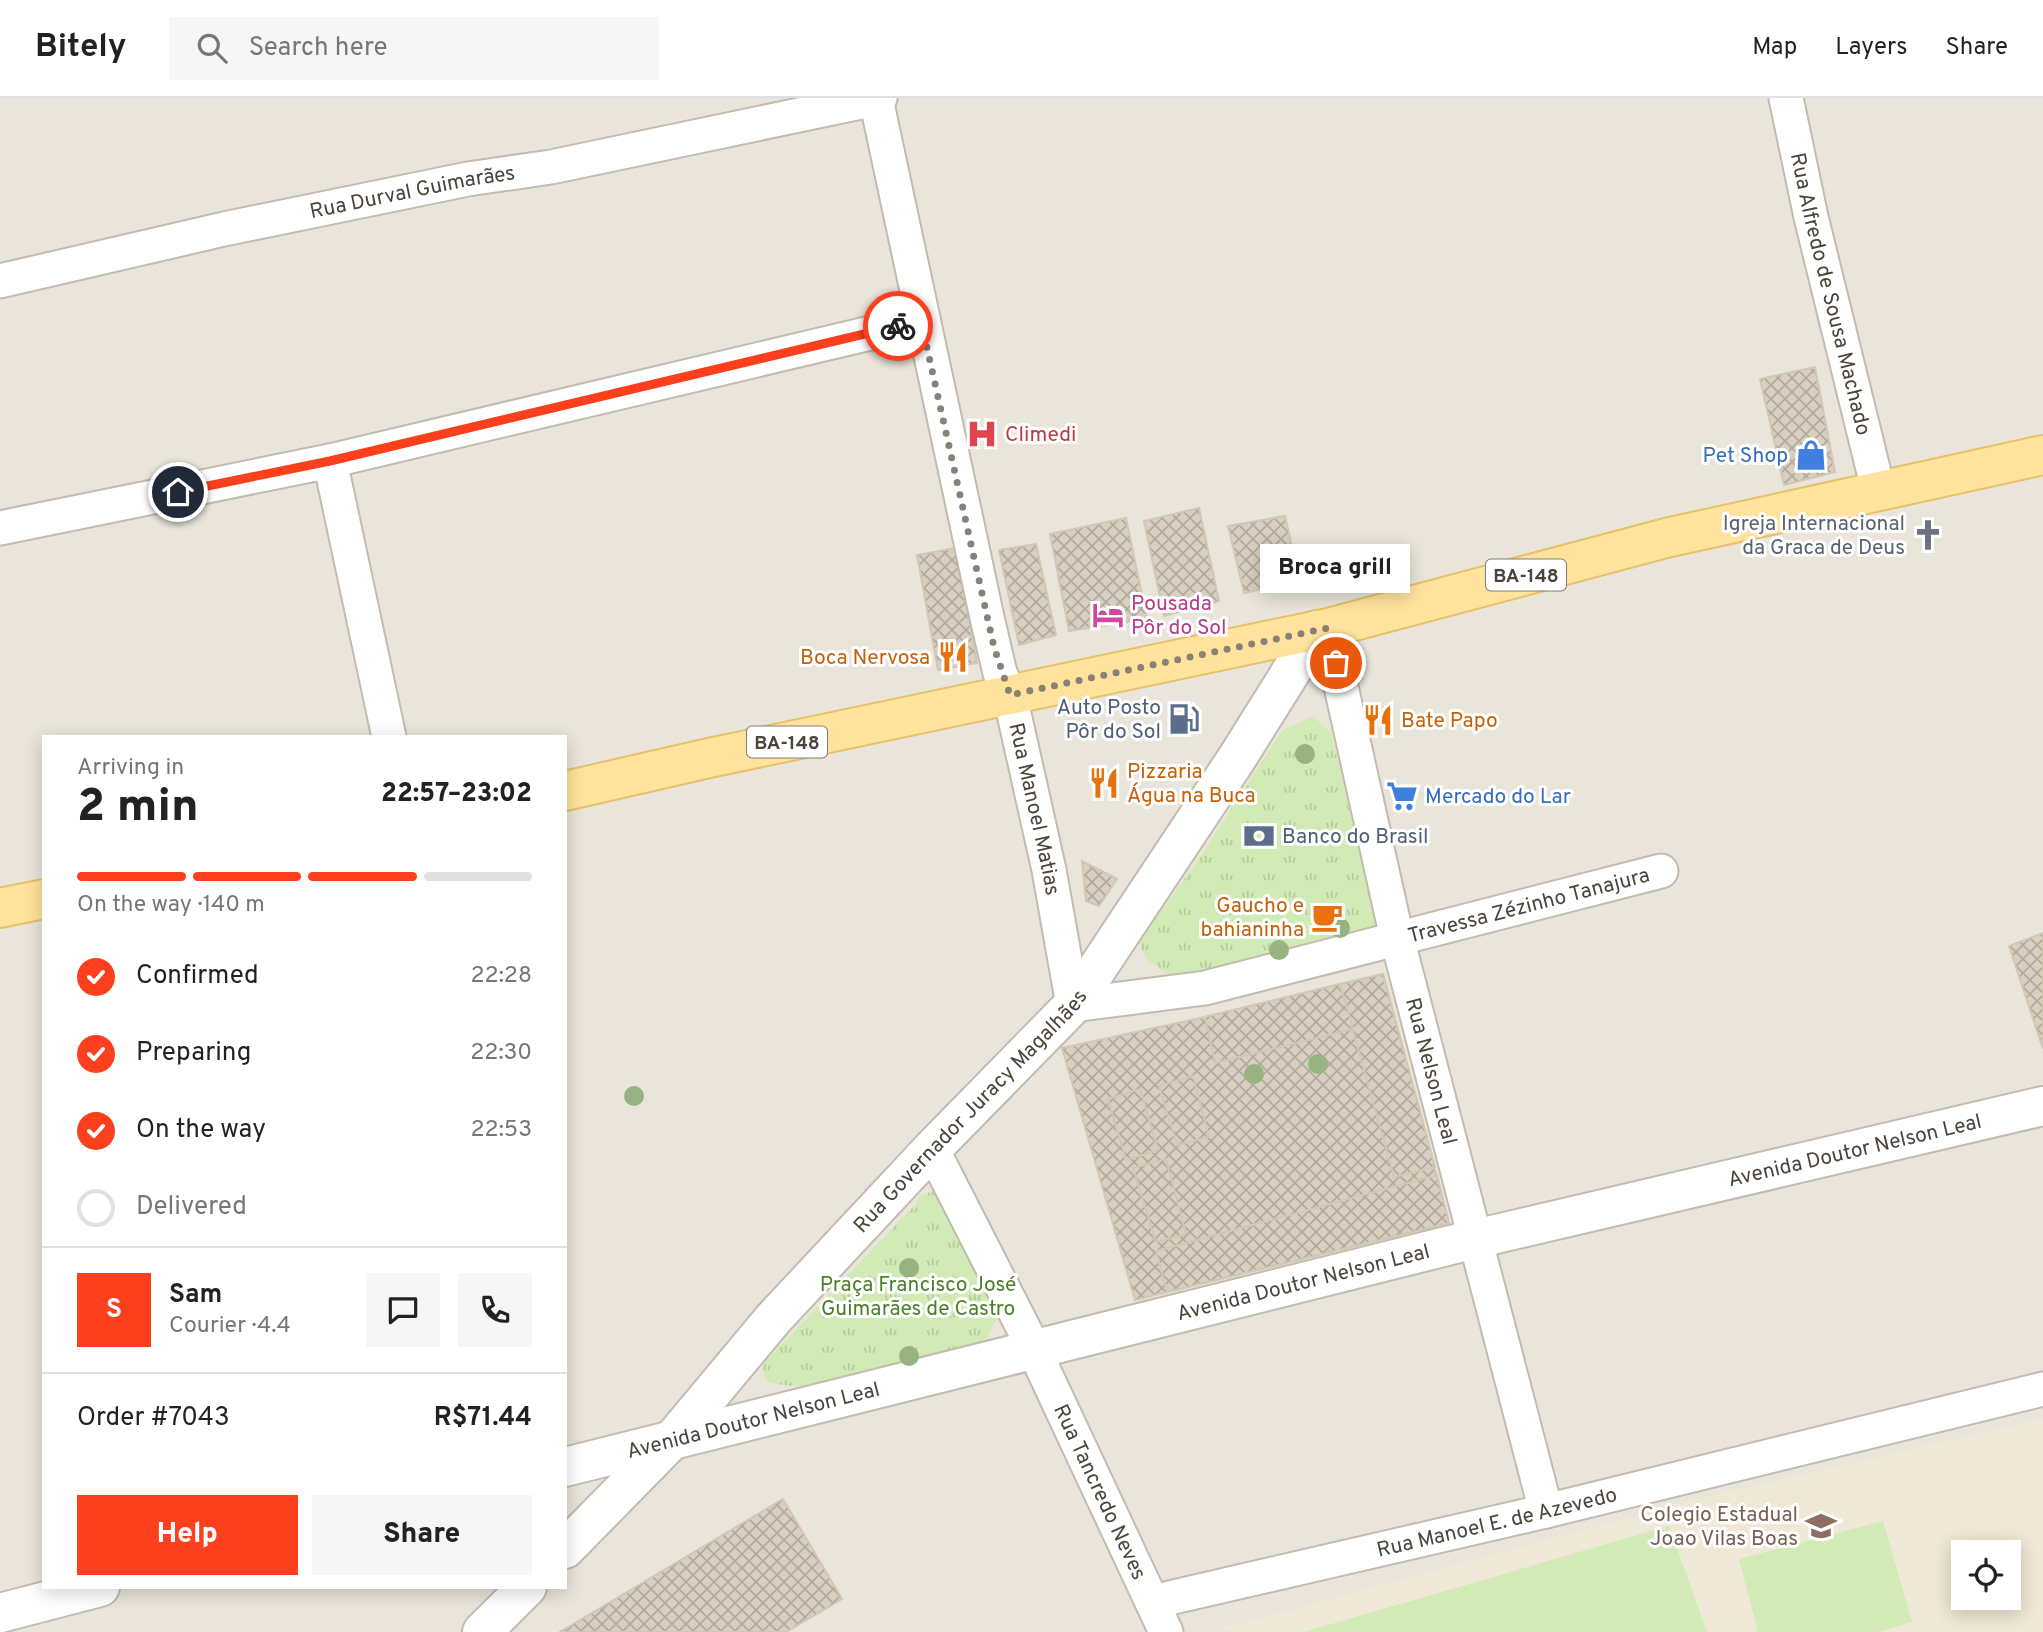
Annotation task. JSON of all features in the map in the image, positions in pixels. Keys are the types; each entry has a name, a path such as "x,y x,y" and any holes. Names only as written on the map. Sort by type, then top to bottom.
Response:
{"main road":[{"name":"BA-148","path":"567,791 1322,629 1666,538 1878,489 2043,455"},
{"path":"0,908 42,899"}],"street":[{"name":"Rua Alfredo de Sousa Machado","path":"1786,98 1814,229 1878,489"},
{"name":"Rua Durval Guimarães","path":"0,281 224,229 468,179 551,167 823,103 878,107"},
{"name":"Rua Manoel Matias","path":"878,107 921,321 994,647 1010,695 1049,870 1073,1005"},
{"path":"0,528 330,461 921,321"},
{"path":"330,461 389,735"},
{"name":"Rua Nelson Leal","path":"1322,629 1397,938 1546,1511"},
{"name":"Rua Governador Juracy Magalhães","path":"567,1547 673,1439 774,1318 932,1149 1073,1005 1322,629"},
{"name":"Travessa Zézinho Tanajura","path":"1073,1005 1205,988 1661,871"},
{"name":"Avenida Doutor Nelson Leal","path":"567,1466 1475,1239 2043,1106"},
{"name":"Rua Tancredo Neves","path":"932,1149 1034,1350 1166,1632"},
{"name":"Rua Manoel E. de Azevedo","path":"1152,1602 1546,1511 2043,1388"},
{"path":"0,1613 92,1589"},
{"path":"482,1632 525,1589"}],"shaded area":[{"path":"0,98 2043,98 2043,1632 0,1632"},
{"name":"Colegio Estadual Joao Vilas Boas","path":"2043,1419 2043,1632 1213,1631 1697,1499"}],"green space":[{"path":"1312,716 1331,732 1376,924 1362,936 1208,972 1167,974 1150,962 1142,952 1140,939 1194,866 1282,731"},
{"name":"Praça Francisco José Guimarães de Castro","path":"934,1191 1000,1312 986,1339 920,1366 879,1377 818,1386 782,1385 767,1381 762,1369 767,1360 914,1206 921,1195"},
{"path":"1883,1521 1912,1622 1877,1632 1758,1632 1739,1559"},
{"path":"1669,1526 1707,1632 1304,1632"}],"building":[{"path":"1815,367 1835,472 1784,485 1760,379"},
{"path":"1199,508 1219,601 1164,616 1144,521"},
{"path":"1285,516 1300,581 1244,593 1228,526"},
{"path":"1126,518 1147,619 1069,631 1050,534"},
{"path":"1036,544 1056,635 1019,645 999,550"},
{"path":"956,548 977,663 938,670 917,555"},
{"path":"1082,861 1117,879 1099,906 1086,901"},
{"path":"2043,933 2043,1049 2009,946"},
{"path":"1383,974 1449,1223 1135,1300 1062,1048"},
{"path":"1383,974 1435,1167 1394,1177 1340,984"},
{"path":"1340,984 1353,1029 1215,1063 1205,1017"},
{"path":"1193,1076 1209,1137 1177,1145 1159,1086"},
{"path":"1140,1089 1158,1150 1126,1160 1108,1099"},
{"path":"1166,1159 1186,1234 1156,1242 1133,1168"},
{"path":"1437,1175 1449,1223 1167,1292 1156,1251"},
{"path":"783,1499 842,1599 786,1632 560,1632"}],"way so far":[{"path":"898,326 921,321 1000,673 1010,695 1328,628 1336,663"}],"place":[{"name":"Climedi","path":"982,434"},
{"name":"Pet Shop","path":"1811,455"},
{"name":"Igreja Internacional da Graca de Deus","path":"1928,535"},
{"name":"Pousada Pôr do Sol","path":"1108,615"},
{"name":"Boca Nervosa","path":"953,657"},
{"name":"Broca grill","path":"1336,663"},
{"name":"Auto Posto Pôr do Sol","path":"1184,719"},
{"name":"Bate Papo","path":"1378,720"},
{"name":"Pizzaria Água na Buca","path":"1104,783"},
{"name":"Mercado do Lar","path":"1402,796"},
{"name":"Banco do Brasil","path":"1259,836"},
{"name":"Gaucho e bahianinha","path":"1327,917"},
{"name":"Colegio Estadual Joao Vilas Boas","path":"1821,1526"}],"route":[{"path":"178,492 330,461 898,326"}]}
